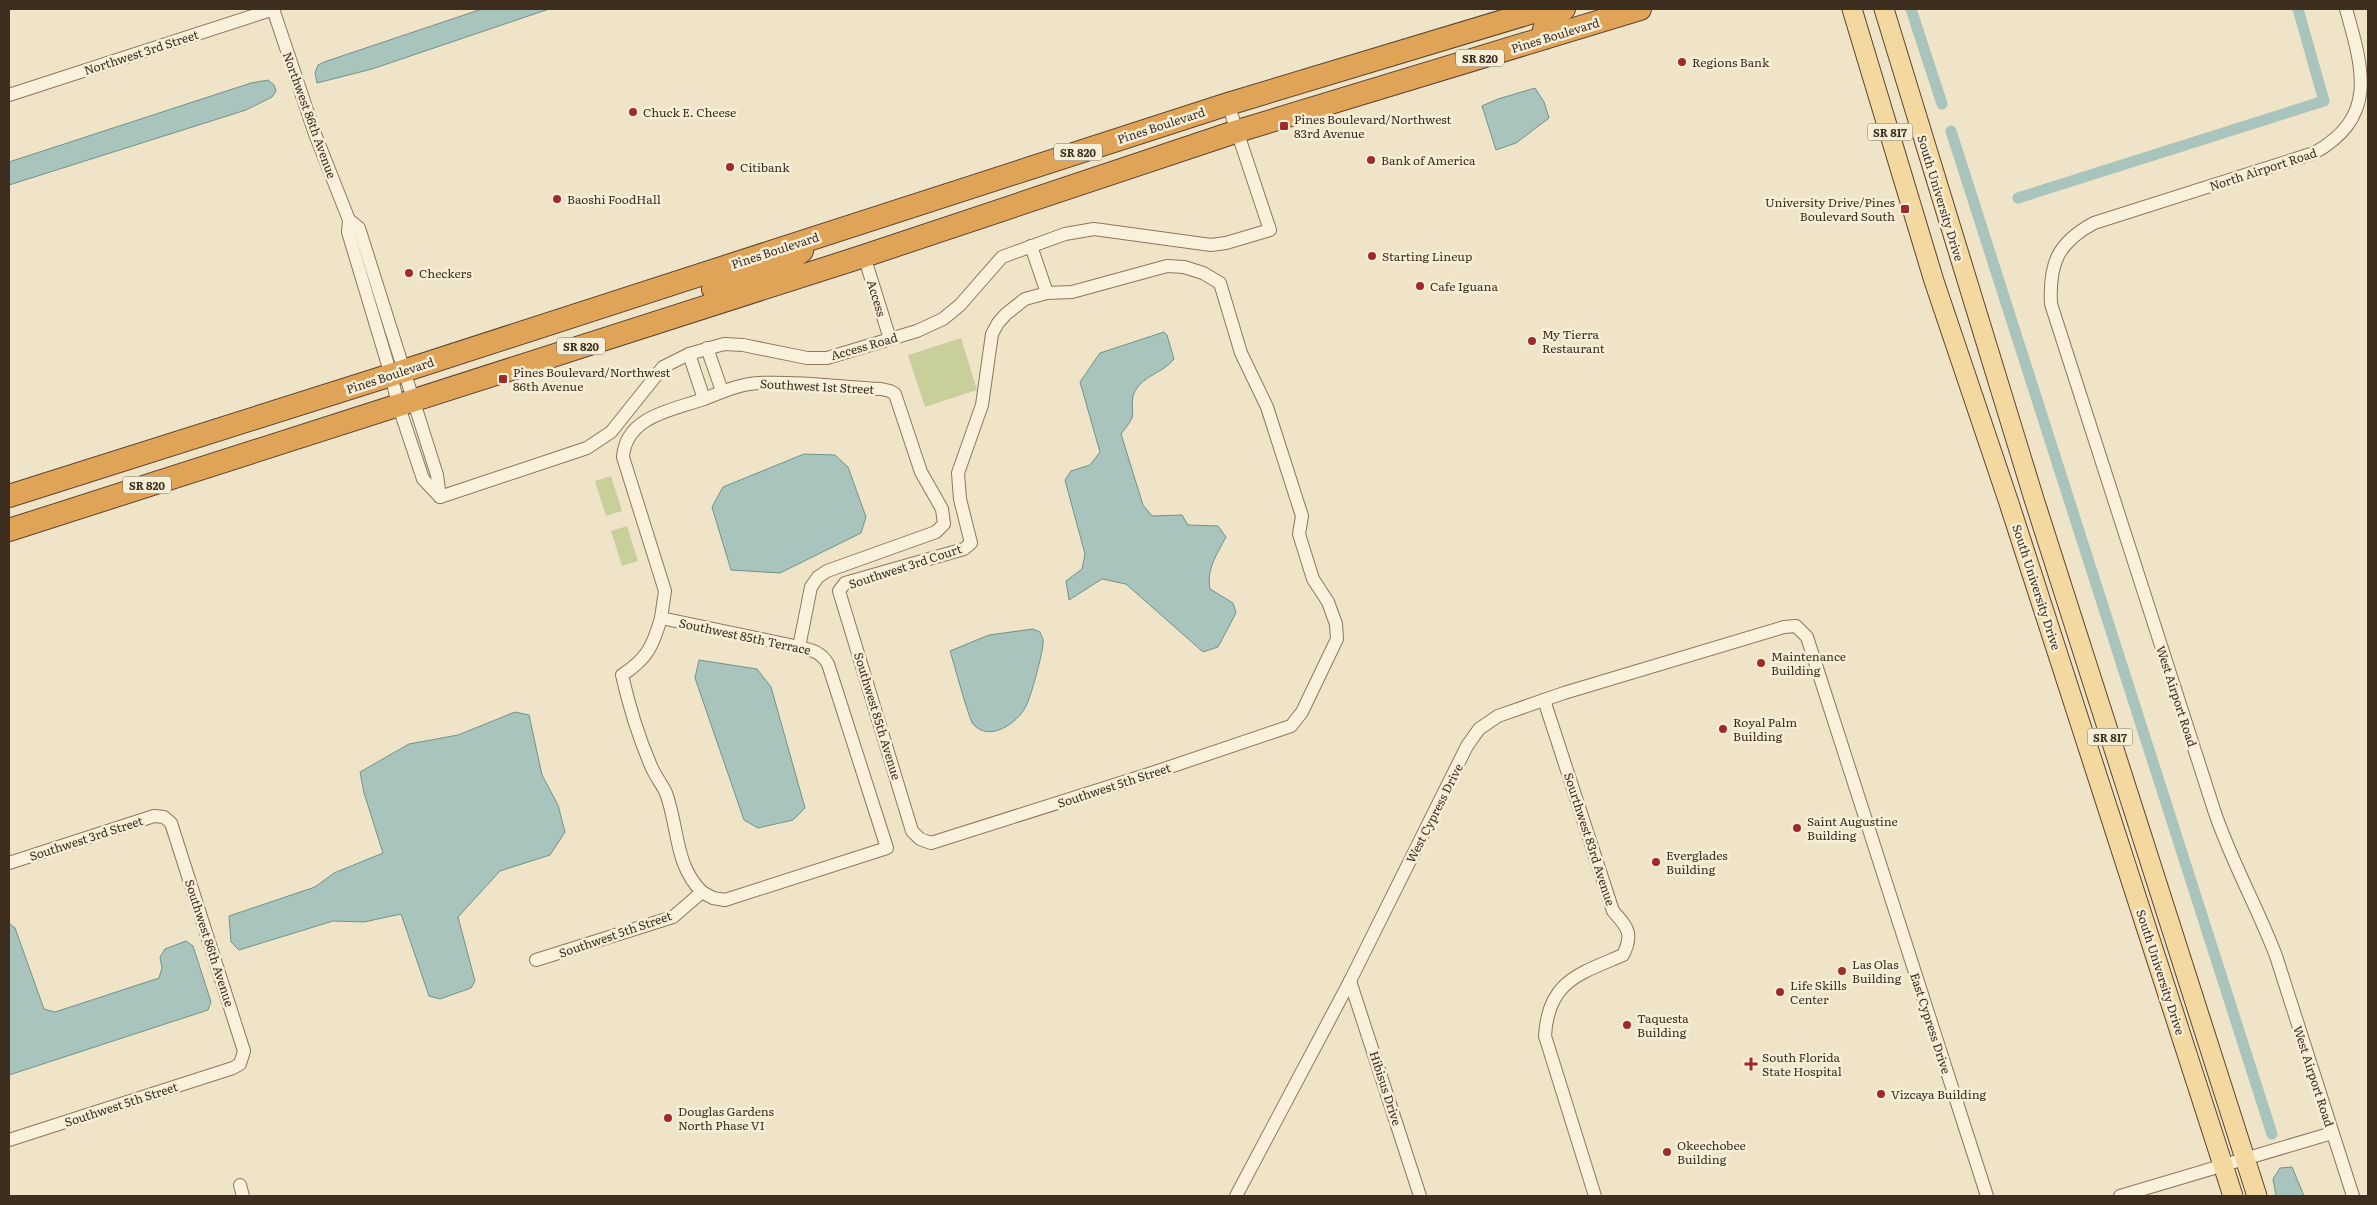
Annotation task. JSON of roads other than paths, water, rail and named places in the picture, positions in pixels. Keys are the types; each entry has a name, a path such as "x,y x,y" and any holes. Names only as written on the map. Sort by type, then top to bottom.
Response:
{"highway":[{"path":"1544,39 1543,32 1546,24 1564,9"},
{"name":"Pines Boulevard","path":"12,529 864,256 1238,131 1640,9"},
{"path":"1417,77 1430,62 1507,39 1525,30 1536,11"},
{"name":"Pines Boulevard","path":"9,496 397,373 1228,104 1536,11"},
{"path":"864,256 873,241 889,227 1007,183 1017,172"},
{"path":"654,323 669,310 714,288 789,261 802,250 807,239"},
{"path":"12,529 45,500 63,489 82,473"}],"main road":[{"name":"South University Drive","path":"1852,9 1934,281 2009,502 2233,1196"},
{"name":"South University Drive","path":"1884,9 2031,489 2257,1196"}],"street":[{"name":"Northwest 3rd Street","path":"9,95 273,9"},
{"name":"Northwest 86th Avenue","path":"273,9 314,134 349,220 359,228 405,402"},
{"name":"North Airport Road","path":"2060,253 2078,231 2094,223 2314,153 2335,144 2357,121 2365,96 2366,76 2346,9"},
{"path":"1228,104 1238,131"},
{"name":"Access Road","path":"405,402 423,479 440,497 586,448 610,432 663,367 688,354 724,344 743,345 807,358 826,358 890,340 943,319 960,305 1002,257 1065,234 1094,229 1211,244 1226,243 1270,230 1238,131"},
{"path":"1031,246 1048,293"},
{"name":"West Airport Road","path":"2060,253 2050,280 2051,304 2226,846 2263,922 2276,956 2353,1196"},
{"name":"Access","path":"864,256 890,340"},
{"name":"Southwest 5th Street","path":"920,839 931,843 1152,773 1291,726 1302,712 1338,639 1336,624 1328,602 1313,579 1299,534 1302,516 1267,406 1241,353 1220,283 1204,272 1184,267 1167,266 1072,292 1048,293"},
{"name":"Southwest 3rd Court","path":"839,591 845,583 964,548 971,542 960,499 958,473 982,405 992,334 1006,314 1026,299 1048,293"},
{"path":"707,348 722,392"},
{"path":"688,354 704,399"},
{"name":"Southwest 1st Street","path":"623,457 624,448 639,426 658,413 746,385 767,383 890,390 897,400 924,479 942,510 944,524 936,532 827,571 818,577 811,588 799,647"},
{"name":"Southwest 85th Terrace","path":"623,457 665,591 661,618 799,647 815,651 824,656 887,848 725,900 712,898 702,892"},
{"name":"Southwest 85th Avenue","path":"839,591 912,831 920,839"},
{"path":"661,618 654,644 634,667 622,675 644,748 658,781 665,791 680,859 694,884 702,892"},
{"name":"West Cypress Drive","path":"1236,1196 1350,981 1467,746 1479,729 1488,721 1498,716 1544,700 1784,627 1796,626"},
{"name":"East Cypress Drive","path":"1796,626 1807,638 1987,1196"},
{"name":"Sourthwest 83rd Avenue","path":"1544,700 1613,911 1623,921 1629,934 1628,945 1623,955 1589,968 1568,981 1555,998 1546,1020 1545,1036 1595,1196"},
{"name":"Southwest 3rd Street","path":"9,863 154,816 164,816"},
{"name":"Southwest 86th Avenue","path":"164,816 171,823 243,1045 243,1058 233,1068"},
{"name":"Southwest 5th Street","path":"536,960 673,917 702,892"},
{"name":"Hibisus Drive","path":"1350,981 1420,1196"},
{"name":"Southwest 5th Street","path":"9,1140 233,1068"},
{"name":"West Airport Road","path":"2245,1158 2332,1132"},
{"path":"2120,1196 2245,1158"}],"water":[{"path":"482,9 549,9 372,69 317,83 315,73 318,65 324,62"},
{"path":"268,80 274,85 276,91 272,97 246,110 9,185 9,162 251,83"},
{"path":"1535,88 1544,102 1549,118 1516,143 1496,150 1482,106"},
{"path":"1164,332 1167,335 1174,359 1165,368 1143,381 1135,391 1132,418 1121,434 1143,505 1152,516 1182,515 1188,525 1218,526 1226,537 1211,569 1209,582 1210,589 1233,603 1236,613 1218,647 1203,652 1126,584 1102,579 1069,600 1066,581 1082,569 1085,554 1065,480 1071,471 1090,465 1100,452 1080,382 1100,353"},
{"path":"804,454 835,455 848,467 866,517 861,533 780,573 731,570 712,507 723,487"},
{"path":"1033,629 1040,632 1043,642 1031,694 1026,706 1017,719 1002,728 987,732 980,729 973,724 971,719 950,651 989,635"},
{"path":"699,660 757,669 771,687 805,808 793,820 758,828 744,820 695,678"},
{"path":"515,712 529,715 542,775 558,805 565,832 550,855 500,871 458,917 475,981 471,988 440,999 429,996 401,914 364,922 333,921 239,950 231,942 229,916 315,887 334,873 383,853 364,793 360,772 409,744 458,735"},
{"path":"9,923 15,928 44,1009 55,1012 159,978 162,968 160,957 165,949 186,941 193,946 211,1002 208,1010 9,1075"},
{"path":"2292,1167 2304,1196 2276,1196 2273,1179 2280,1168"}],"waterway":[{"path":"1911,9 1942,104"},
{"path":"2018,198 2324,101 2298,9"},
{"path":"1951,131 2272,1134"}],"place":[{"name":"Regions Bank","path":"1682,62"},
{"name":"Chuck E. Cheese","path":"633,112"},
{"name":"Pines Boulevard/Northwest 83rd Avenue","path":"1284,126"},
{"name":"Bank of America","path":"1371,160"},
{"name":"Citibank","path":"730,167"},
{"name":"Baoshi FoodHall","path":"557,199"},
{"name":"University Drive/Pines Boulevard South","path":"1905,209"},
{"name":"Starting Lineup","path":"1372,256"},
{"name":"Checkers","path":"409,273"},
{"name":"Cafe Iguana","path":"1420,286"},
{"name":"My Tierra Restaurant","path":"1532,341"},
{"name":"Pines Boulevard/Northwest 86th Avenue","path":"503,379"},
{"name":"Maintenance Building","path":"1761,663"},
{"name":"Royal Palm Building","path":"1723,729"},
{"name":"Saint Augustine Building","path":"1797,828"},
{"name":"Everglades Building","path":"1656,862"},
{"name":"Las Olas Building","path":"1842,971"},
{"name":"Life Skills Center","path":"1780,992"},
{"name":"Taquesta Building","path":"1627,1025"},
{"name":"South Florida State Hospital","path":"1751,1064"},
{"name":"Vizcaya Building","path":"1881,1094"},
{"name":"Douglas Gardens North Phase VI","path":"668,1118"},
{"name":"Okeechobee Building","path":"1667,1152"}]}
